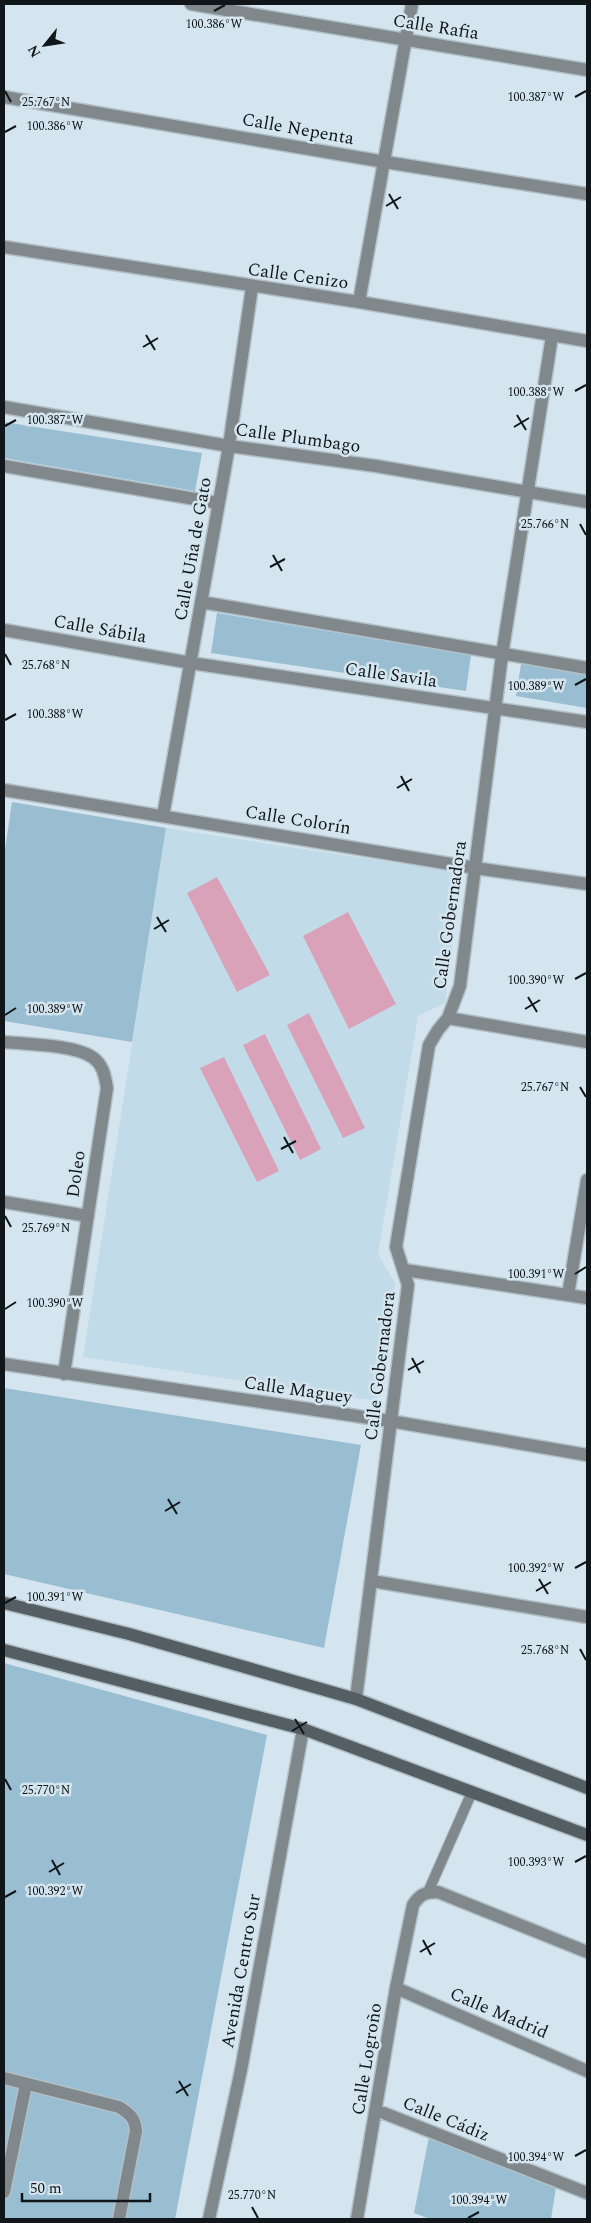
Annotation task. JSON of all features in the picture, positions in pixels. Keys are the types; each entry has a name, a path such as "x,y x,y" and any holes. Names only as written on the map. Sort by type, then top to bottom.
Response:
{"main road":[{"path":"4,1603 130,1634 356,1699 587,1788"},
{"path":"4,1650 303,1729 587,1835"}],"street":[{"name":"Calle Rafia","path":"191,4 587,70"},
{"path":"360,302 412,4"},
{"name":"Calle Nepenta","path":"4,97 385,162 587,194"},
{"name":"Calle Cenizo","path":"4,247 252,287 360,302 587,341"},
{"name":"Calle Uña de Gato","path":"163,816 229,446 252,287"},
{"name":"Calle Gobernadora","path":"356,1699 408,1285 405,1270 396,1247 430,1045 438,1030 448,1018 460,986 502,655 552,336"},
{"name":"Calle Plumbago","path":"4,407 229,446 376,466 587,502"},
{"path":"4,466 218,503"},
{"name":"Calle Savila","path":"201,602 502,655 587,668"},
{"name":"Calle Sábila","path":"4,630 190,663"},
{"name":"Calle Savila","path":"190,663 587,722"},
{"name":"Calle Colorín","path":"4,790 476,868 587,884"},
{"path":"448,1018 587,1042"},
{"name":"Doleo","path":"4,1042 79,1051 94,1058 104,1072 107,1088 64,1374"},
{"path":"568,1295 587,1180"},
{"path":"4,1202 88,1216"},
{"path":"405,1270 587,1298"},
{"name":"Calle Maguey","path":"4,1364 390,1421 587,1455"},
{"path":"372,1582 587,1617"},
{"name":"Avenida Centro Sur","path":"209,2219 241,2070 303,1729"},
{"path":"428,1892 438,1892 587,1952"},
{"name":"Calle Logroño","path":"360,2218 396,1988 414,1905 419,1896 428,1892"},
{"name":"Calle Madrid","path":"396,1988 587,2070"},
{"path":"4,2078 119,2107 130,2114 135,2121 136,2131 119,2219"},
{"path":"4,2192 26,2084"},
{"name":"Calle Cádiz","path":"376,2110 587,2193"}],"lane":[{"path":"428,1892 472,1792"}],"shaded area":[{"path":"4,422 202,453 195,491 4,458"},
{"path":"217,613 471,655 466,691 211,653"},
{"path":"521,664 587,674 587,708 516,696"},
{"path":"12,802 166,828 132,1042 4,1021 4,856"},
{"path":"166,828 462,873 445,1003 418,1016 378,1254 395,1283 377,1401 83,1357"},
{"path":"4,1388 361,1445 324,1648 4,1574"},
{"path":"4,1663 267,1735 175,2219 4,2219"},
{"path":"429,2137 556,2187 551,2219 430,2219 414,2213"}],"building":[{"path":"217,877 270,975 237,992 187,893"},
{"path":"348,912 396,1004 349,1029 303,936"},
{"path":"309,1013 365,1128 343,1138 287,1025"},
{"path":"265,1034 321,1149 300,1160 243,1045"},
{"path":"224,1057 279,1171 257,1182 200,1068"}]}
